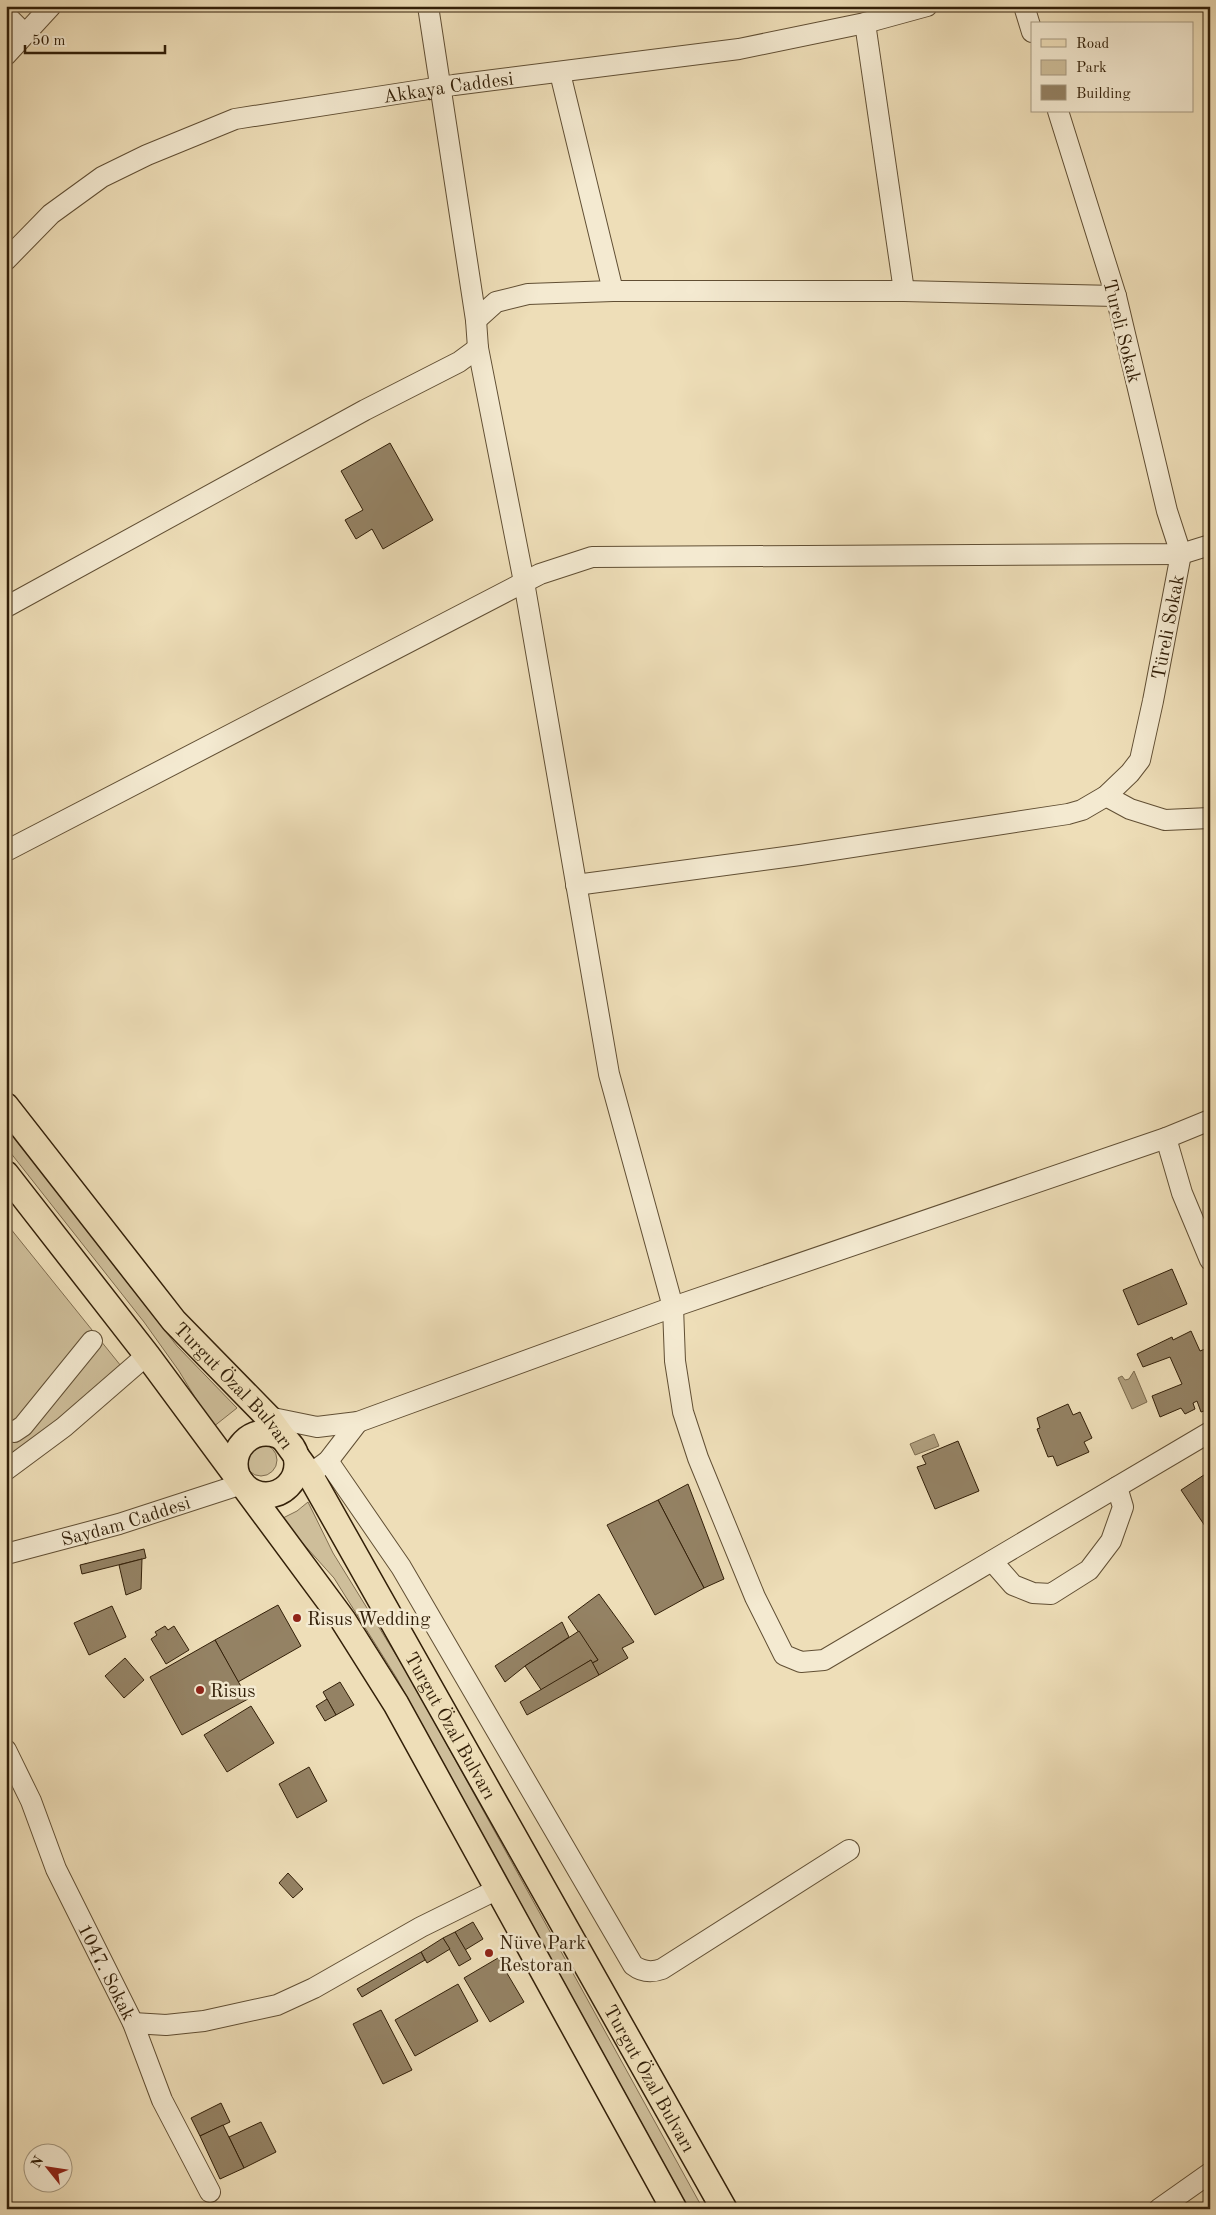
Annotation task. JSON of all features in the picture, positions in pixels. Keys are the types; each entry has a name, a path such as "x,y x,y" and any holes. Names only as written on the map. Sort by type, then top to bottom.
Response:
{"main road":[{"name":"Turgut Özal Bulvarı","path":"6,1106 174,1320 228,1378 268,1417 292,1448 319,1468 724,2209"},
{"name":"Turgut Özal Bulvarı","path":"6,1174 147,1355 306,1567 366,1656 396,1704 674,2209"},
{"path":"266,1433 276,1435 286,1440 292,1448 296,1458 293,1478 287,1486 274,1493 259,1494 250,1490 242,1484 237,1476 236,1456 247,1440 256,1435 266,1433"}],"street":[{"path":"6,55 51,6"},
{"path":"428,6 476,320 478,348 524,582 609,1074 673,1308 675,1361 683,1412 690,1435 755,1597 784,1655 801,1662 824,1660 1210,1432"},
{"name":"Akkaya Caddesi","path":"6,260 51,214 102,177 147,155 235,119 441,87 739,50 865,23 927,6"},
{"path":"1024,6 1031,29"},
{"path":"6,15 25,34"},
{"path":"865,23 904,291"},
{"path":"560,73 613,292"},
{"name":"Tureli Sokak","path":"1058,112 1116,296 1167,511 1181,554"},
{"path":"476,320 496,302 528,294 904,291 1116,296"},
{"path":"6,607 366,410 459,362 478,348"},
{"path":"6,851 524,582 540,574 592,557 1181,554 1210,545"},
{"name":"Türeli Sokak","path":"576,885 809,854 1059,816 1082,810 1106,796 1125,779 1140,760 1181,554"},
{"path":"1106,796 1130,809 1165,820 1210,818"},
{"path":"268,1417 317,1427 358,1422 673,1308 1166,1138 1210,1120"},
{"path":"1166,1138 1182,1193 1210,1260"},
{"path":"6,1429 14,1432 22,1426 92,1341"},
{"path":"6,1470 64,1427 147,1355"},
{"path":"358,1422 319,1468 401,1567 633,1965 638,1969 649,1972 662,1969 849,1850"},
{"name":"Saydam Caddesi","path":"6,1554 119,1524 242,1484"},
{"path":"992,1561 1013,1585 1033,1593 1051,1594 1089,1570 1110,1541 1123,1507 1117,1487"},
{"name":"1047. Sokak","path":"6,1750 31,1801 56,1869 133,2023 162,2100 210,2192"},
{"path":"133,2023 166,2025 204,2021 277,2005 314,1988 421,1927 498,1889"},
{"path":"1159,2209 1210,2174"}],"green space":[{"path":"6,1127 177,1346 237,1408 213,1427 179,1371 144,1322 6,1147"},
{"path":"6,1223 121,1366 36,1439 6,1459"},
{"path":"261,1444 267,1445 272,1449 276,1454 276,1466 272,1471 267,1475 261,1476 255,1475 250,1471 246,1466 245,1460 246,1454 250,1449 255,1445"},
{"path":"308,1502 333,1553 409,1676 703,2209 689,2209 396,1677 334,1578 281,1519 297,1511"}],"shaded area":[{"path":"1134,1371 1147,1402 1132,1409 1118,1378 1122,1376 1125,1380 1129,1379"},
{"path":"934,1434 939,1446 915,1455 910,1444"}],"building":[{"path":"390,443 433,520 383,549 372,529 356,539 345,520 363,510 341,471"},
{"path":"1172,1269 1187,1304 1138,1325 1123,1290"},
{"path":"1191,1331 1200,1351 1205,1349 1210,1360 1210,1363 1206,1365 1210,1374 1210,1409 1201,1412 1197,1401 1193,1403 1195,1409 1185,1414 1181,1408 1160,1417 1152,1396 1182,1384 1170,1357 1143,1367 1137,1354 1172,1337 1173,1340"},
{"path":"1068,1404 1073,1415 1080,1412 1092,1438 1084,1442 1089,1452 1057,1466 1053,1456 1048,1457 1037,1429 1040,1428 1037,1418"},
{"path":"958,1441 979,1491 935,1509 917,1467 926,1464 922,1456"},
{"path":"1210,1466 1210,1522 1205,1526 1181,1490 1207,1473 1204,1470"},
{"path":"688,1484 724,1579 704,1588 658,1500"},
{"path":"658,1500 704,1588 655,1615 607,1525"},
{"path":"144,1549 146,1558 82,1574 80,1565"},
{"path":"142,1559 141,1589 126,1595 119,1565"},
{"path":"599,1594 634,1642 622,1648 628,1658 599,1675 592,1663 598,1660 568,1617"},
{"path":"278,1605 301,1646 238,1682 215,1640"},
{"path":"112,1606 126,1637 89,1655 74,1623"},
{"path":"562,1622 569,1637 525,1666 505,1682 495,1666"},
{"path":"165,1626 168,1630 174,1626 189,1650 166,1664 151,1639 157,1635 155,1632"},
{"path":"579,1631 598,1660 592,1663 591,1660 542,1691 525,1666"},
{"name":"Risus","path":"215,1640 248,1699 182,1735 150,1677"},
{"path":"125,1658 144,1680 124,1698 105,1676"},
{"path":"591,1660 599,1675 527,1715 520,1702"},
{"path":"340,1682 354,1705 336,1715 323,1692"},
{"path":"327,1699 336,1715 325,1721 316,1706"},
{"path":"251,1706 274,1743 227,1772 204,1735"},
{"path":"309,1767 327,1801 297,1818 279,1784"},
{"path":"288,1873 303,1889 293,1898 279,1883"},
{"path":"473,1922 483,1939 465,1950 455,1932"},
{"path":"455,1932 471,1959 459,1966 443,1938"},
{"path":"443,1938 450,1949 427,1963 421,1952"},
{"path":"421,1952 425,1960 362,1997 357,1989"},
{"path":"498,1958 524,2002 490,2022 464,1978"},
{"path":"458,1984 478,2021 415,2056 395,2020"},
{"path":"381,2010 412,2070 383,2084 353,2024"},
{"path":"221,2103 230,2122 200,2136 191,2118"},
{"path":"261,2122 276,2152 244,2168 229,2137"},
{"path":"223,2125 244,2168 220,2179 200,2136"}],"place":[{"name":"Risus Wedding","path":"297,1618"},
{"name":"Risus","path":"200,1690"},
{"name":"Nüve Park Restoran","path":"489,1953"}]}
